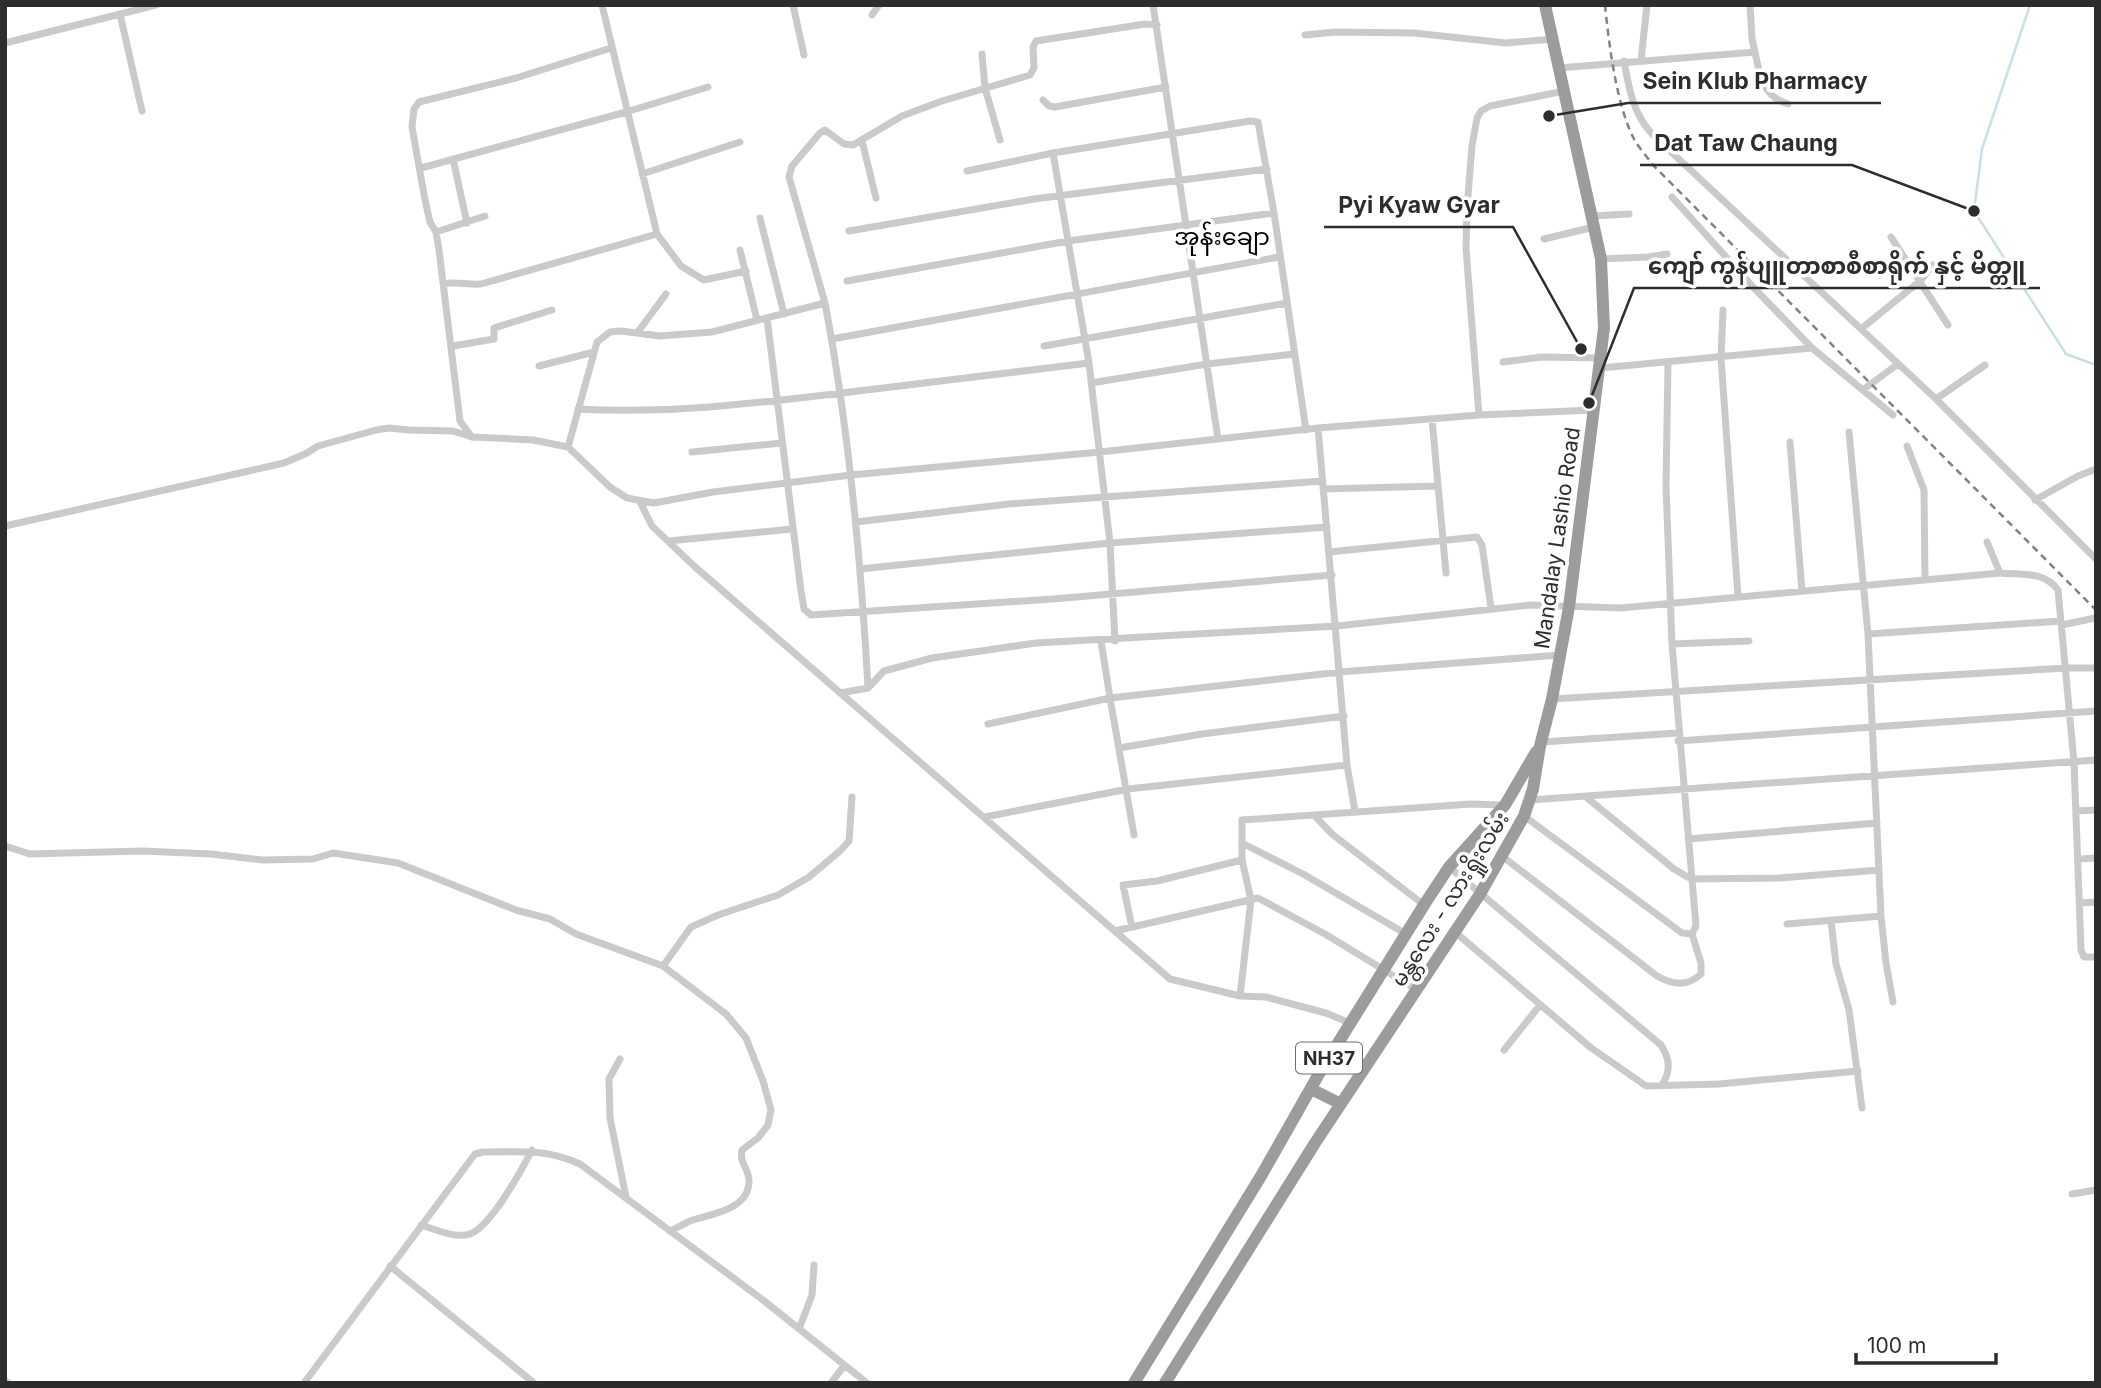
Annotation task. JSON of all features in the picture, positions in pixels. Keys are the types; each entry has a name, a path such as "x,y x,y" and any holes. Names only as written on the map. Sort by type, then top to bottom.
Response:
{"highway":[{"name":"Mandalay Lashio Road","path":"1541,744 1569,607 1604,328 1601,259 1545,5"},
{"name":"မန္တလေး - လားရှိုးလမ်း","path":"1165,1383 1341,1104 1480,894 1524,816 1530,800 1541,744"},
{"name":"မန္တလေး - လားရှိုးလမ်း","path":"1135,1383 1350,1023 1424,905 1449,867 1505,805 1541,744"},
{"path":"1311,1089 1341,1104"}],"street":[{"path":"5,43 156,5"},
{"path":"602,5 657,234 681,266 704,280 746,271"},
{"path":"793,5 804,55"},
{"path":"872,15 879,5"},
{"path":"1153,5 1218,439"},
{"path":"1641,60 1647,5"},
{"path":"1750,5 1752,39 1763,84 1773,97 1788,104"},
{"path":"120,14 142,111"},
{"path":"868,688 856,522 841,393 825,303 789,177 792,166 825,130 844,144 853,145 902,116 1030,75 1034,68 1032,47 1036,41 1145,24 1157,25"},
{"path":"1305,35 1335,32 1414,33 1506,43 1552,39"},
{"path":"472,437 460,421 453,346 436,232 430,222 412,127 414,109 419,102 516,78 611,48"},
{"path":"1559,68 1755,52"},
{"path":"982,54 985,88 1000,139"},
{"path":"1625,61 1634,108 1652,134 1936,400 2096,559"},
{"path":"421,168 626,113 708,87"},
{"path":"1043,100 1049,106 1055,107 1166,87"},
{"path":"1479,415 1466,249 1472,146 1477,118 1481,111 1490,106 1564,91"},
{"path":"967,171 1053,153 1258,121 1306,430"},
{"path":"862,141 876,198"},
{"path":"642,174 740,142"},
{"path":"1053,153 1089,363 1106,498 1115,640"},
{"path":"453,159 467,223"},
{"path":"849,232 964,210 1267,169"},
{"path":"1672,197 1745,279 1812,348 1893,415"},
{"path":"847,281 1068,241 1274,213"},
{"path":"1544,239 1593,222 1629,214"},
{"path":"436,232 485,216"},
{"path":"760,218 784,314"},
{"path":"443,284 481,284 657,234"},
{"path":"1891,237 1948,326"},
{"path":"740,250 757,320"},
{"path":"1601,259 1667,254"},
{"path":"832,339 1279,257"},
{"path":"1861,329 1920,281 1933,265"},
{"path":"637,333 666,294"},
{"path":"568,447 597,342 610,332 683,336 712,332 825,303"},
{"path":"1044,346 1287,303"},
{"path":"453,346 494,339 494,328 552,310"},
{"path":"1723,310 1721,358 1738,597"},
{"path":"767,318 792,529 804,609 811,615 1053,599 1332,575"},
{"path":"1503,362 1542,357 1601,363 1668,363 1812,348"},
{"path":"539,366 594,352"},
{"path":"1091,383 1207,364 1294,354"},
{"path":"578,409 624,412 779,402 1089,363"},
{"path":"1502,856 1670,984 1684,984 1701,974 1701,963 1692,934 1696,926 1672,644 1666,486 1668,363"},
{"path":"1864,389 1898,364"},
{"path":"1936,400 1985,365"},
{"path":"5,526 285,463 318,446 389,428 453,431 472,437 533,440 568,447 610,488 627,498 654,503 713,492 851,475 1318,428 1479,415 1595,410"},
{"path":"1432,419 1446,573"},
{"path":"453,431 460,421"},
{"path":"1318,428 1347,765 1355,811"},
{"path":"1849,432 1865,586 1881,916 1893,1002"},
{"path":"1790,442 1802,591"},
{"path":"692,452 782,443"},
{"path":"1906,446 1924,490 1925,580"},
{"path":"2035,500 2096,469"},
{"path":"856,522 1009,505 1106,498 1323,485 1438,485"},
{"path":"640,502 652,526 668,541 1170,979 1240,996 1266,997 1326,1013 1350,1023"},
{"path":"860,569 1110,543 1327,527"},
{"path":"668,541 792,529"},
{"path":"1329,552 1477,537 1482,545 1490,608"},
{"path":"1987,542 2000,573"},
{"path":"840,693 868,688 884,671 932,658 1036,643 1337,626 1530,605 1620,608 2000,573 2040,576 2050,579 2058,590 2074,762 2081,950 2084,957 2096,957"},
{"path":"1868,634 2061,623 2095,618"},
{"path":"1101,641 1134,835"},
{"path":"1672,644 1749,641"},
{"path":"988,724 1110,698 1340,672 1560,655"},
{"path":"1552,699 2096,668"},
{"path":"1541,744 1871,727 2096,711"},
{"path":"1119,748 1202,734 1344,716"},
{"path":"1530,800 2096,760"},
{"path":"985,817 1128,789 1347,765"},
{"path":"663,966 691,927 778,895 809,877 841,850 849,841 852,797"},
{"path":"1586,797 1674,870 1691,879 1780,878 1879,870"},
{"path":"1240,996 1251,900 1242,860 1242,820 1472,804 1505,805"},
{"path":"2076,811 2096,810"},
{"path":"1314,815 1332,834 1424,905"},
{"path":"1524,816 1682,933 1692,934"},
{"path":"1688,839 1877,823"},
{"path":"1242,843 1303,874 1406,934"},
{"path":"5,846 30,854 142,850 263,860 313,859 333,853 398,863 516,910 550,919 576,934 663,966 736,1023 746,1038 771,1110 768,1125 758,1138 742,1150 740,1159 749,1180 746,1195 727,1211 689,1222 670,1231"},
{"path":"2079,859 2096,858"},
{"path":"1132,926 1123,885 1157,881 1242,860"},
{"path":"1449,867 1661,1045 1669,1061 1669,1070 1662,1085"},
{"path":"1115,931 1258,898 1325,934 1417,990"},
{"path":"2080,903 2096,902"},
{"path":"1787,924 1881,916"},
{"path":"1831,921 1836,964 1849,1010 1862,1108"},
{"path":"1455,932 1590,1047 1646,1086 1719,1084 1858,1071"},
{"path":"1504,1050 1540,1005"},
{"path":"620,1059 609,1079 610,1118 626,1198"},
{"path":"421,1225 468,1235 480,1228 516,1181 532,1150"},
{"path":"304,1383 475,1154 532,1150 564,1157 580,1164 867,1383"},
{"path":"2072,1194 2096,1190"},
{"path":"799,1329 812,1295 814,1265"},
{"path":"390,1266 534,1383"},
{"path":"831,1383 844,1366"}],"waterway":[{"path":"2030,5 1982,149 1974,211 2066,354 2096,365"}],"railway":[{"path":"1605,5 1611,55 1622,109 1634,139 1653,165 2096,610"}],"place":[{"name":"Sein Klub Pharmacy","path":"1549,116"},
{"name":"Dat Taw Chaung","path":"1974,211"},
{"name":"Pyi Kyaw Gyar","path":"1581,349"},
{"name":"ကျော် ကွန်ပျူတာစာစီစာရိုက် နှင့် မိတ္တူ","path":"1589,403"}],"district":[{"name":"အုန်းချော","path":"1222,236"}]}
